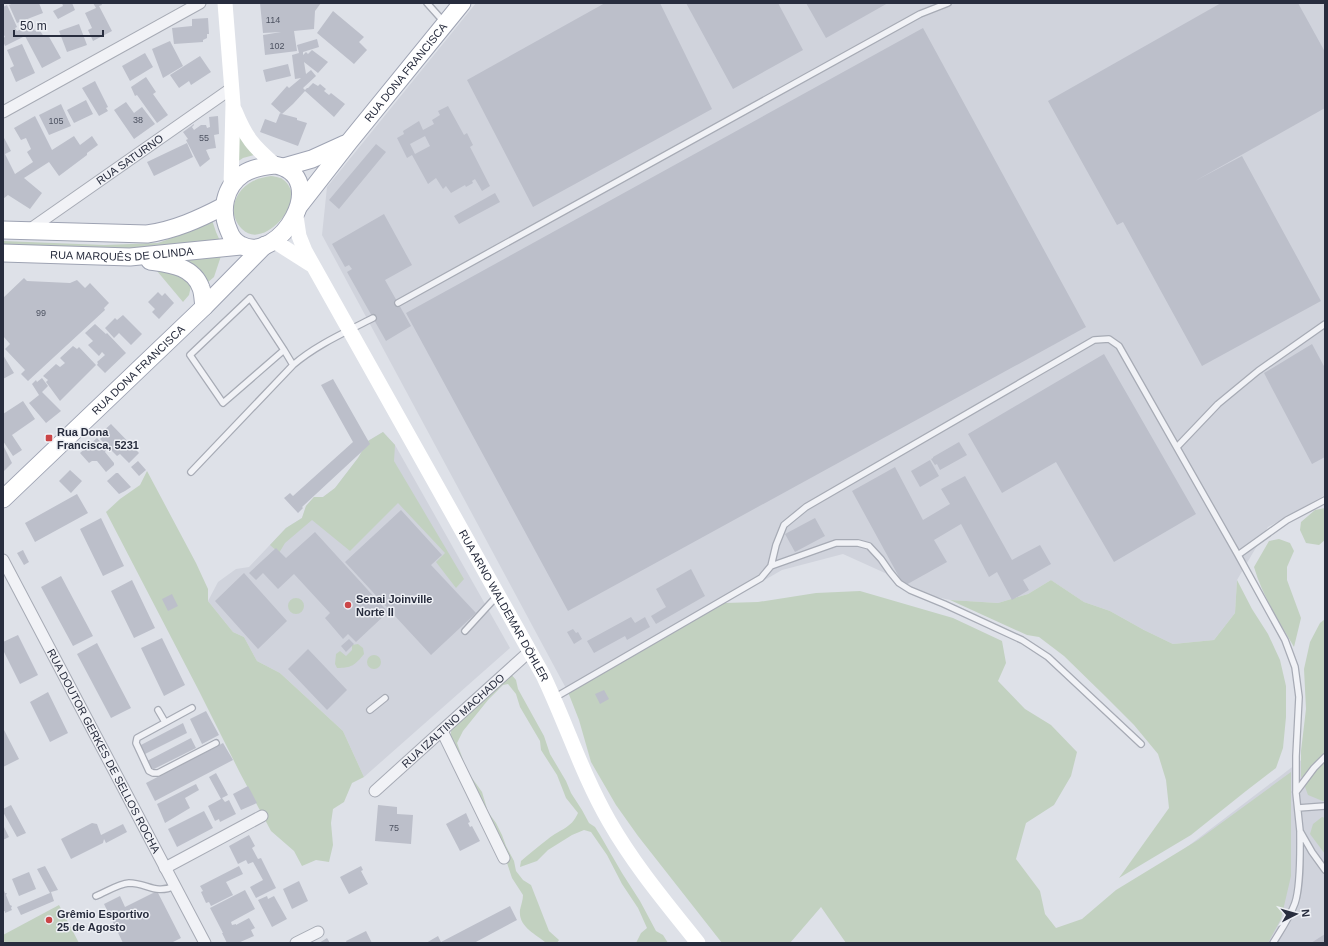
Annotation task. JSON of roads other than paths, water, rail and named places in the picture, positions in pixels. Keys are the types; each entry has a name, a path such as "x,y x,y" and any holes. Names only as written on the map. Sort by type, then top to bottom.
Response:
{"main road":[{"path":"226,3 233,104 231,186"},
{"name":"RUA DONA FRANCISCA","path":"297,211 349,142 462,3"},
{"path":"233,104 242,127 256,148 279,166 292,172 297,178 300,187 297,211 289,226 270,243 252,248 241,246 230,234 226,221 224,206 231,186 243,174 253,169 279,166"},
{"name":"RUA DONA FRANCISCA","path":"279,166 312,159 349,142"},
{"name":"RUA MARQUÊS DE OLINDA","path":"3,230 147,234 178,227 201,218 224,206"},
{"name":"RUA ARNO WALDEMAR DÖHLER","path":"297,211 299,236 305,251 530,651 554,698 583,768 608,821 655,890 698,943"},
{"name":"RUA DONA FRANCISCA","path":"3,498 270,243"},
{"name":"RUA ARNO WALDEMAR DÖHLER","path":"270,243 313,265"},
{"name":"RUA DONA FRANCISCA","path":"220,290 241,246"},
{"name":"RUA MARQUÊS DE OLINDA","path":"3,253 130,257 241,246"},
{"path":"130,257 167,263 187,270 197,278 202,289 204,307"}],"street":[{"path":"3,112 200,3"},
{"name":"RUA SATURNO","path":"29,231 232,88"},
{"name":"RUA DOUTOR GERKES DE SELLOS ROCHA","path":"3,560 205,943"},
{"name":"RUA IZALTINO MACHADO","path":"375,791 530,651"},
{"path":"442,731 504,858"},
{"path":"165,868 262,816"},
{"path":"296,943 318,932"}],"lane":[{"path":"427,3 446,24"},
{"path":"398,303 920,14 948,3"},
{"path":"284,350 224,404 190,355 250,298 284,350 293,365"},
{"path":"191,472 293,365 349,330 373,318"},
{"path":"1177,447 1218,404 1258,371 1325,324"},
{"path":"554,698 761,578 771,566 776,544 784,525 806,507 1094,340 1109,338 1119,346 1177,447 1285,640 1295,667 1299,697 1296,756 1296,793 1300,831 1299,883 1296,902 1273,943"},
{"path":"1238,555 1287,520 1325,500"},
{"path":"771,566 836,543 858,543 870,546 899,583 910,590 1022,640 1048,658 1142,744"},
{"path":"465,631 498,595"},
{"path":"370,710 385,698"},
{"path":"192,708 137,738 136,743 149,771 158,773 216,744"},
{"path":"158,710 165,722"},
{"path":"1296,793 1314,768 1325,757"},
{"path":"1298,808 1325,806"},
{"path":"1300,831 1312,852 1325,870"},
{"path":"96,896 128,883 163,890 175,886"}],"place":[{"name":"Rua Dona Francisca, 5231","path":"49,438"},
{"name":"Senai Joinville Norte II","path":"348,605"},
{"name":"Grêmio Esportivo 25 de Agosto","path":"49,920"}]}
